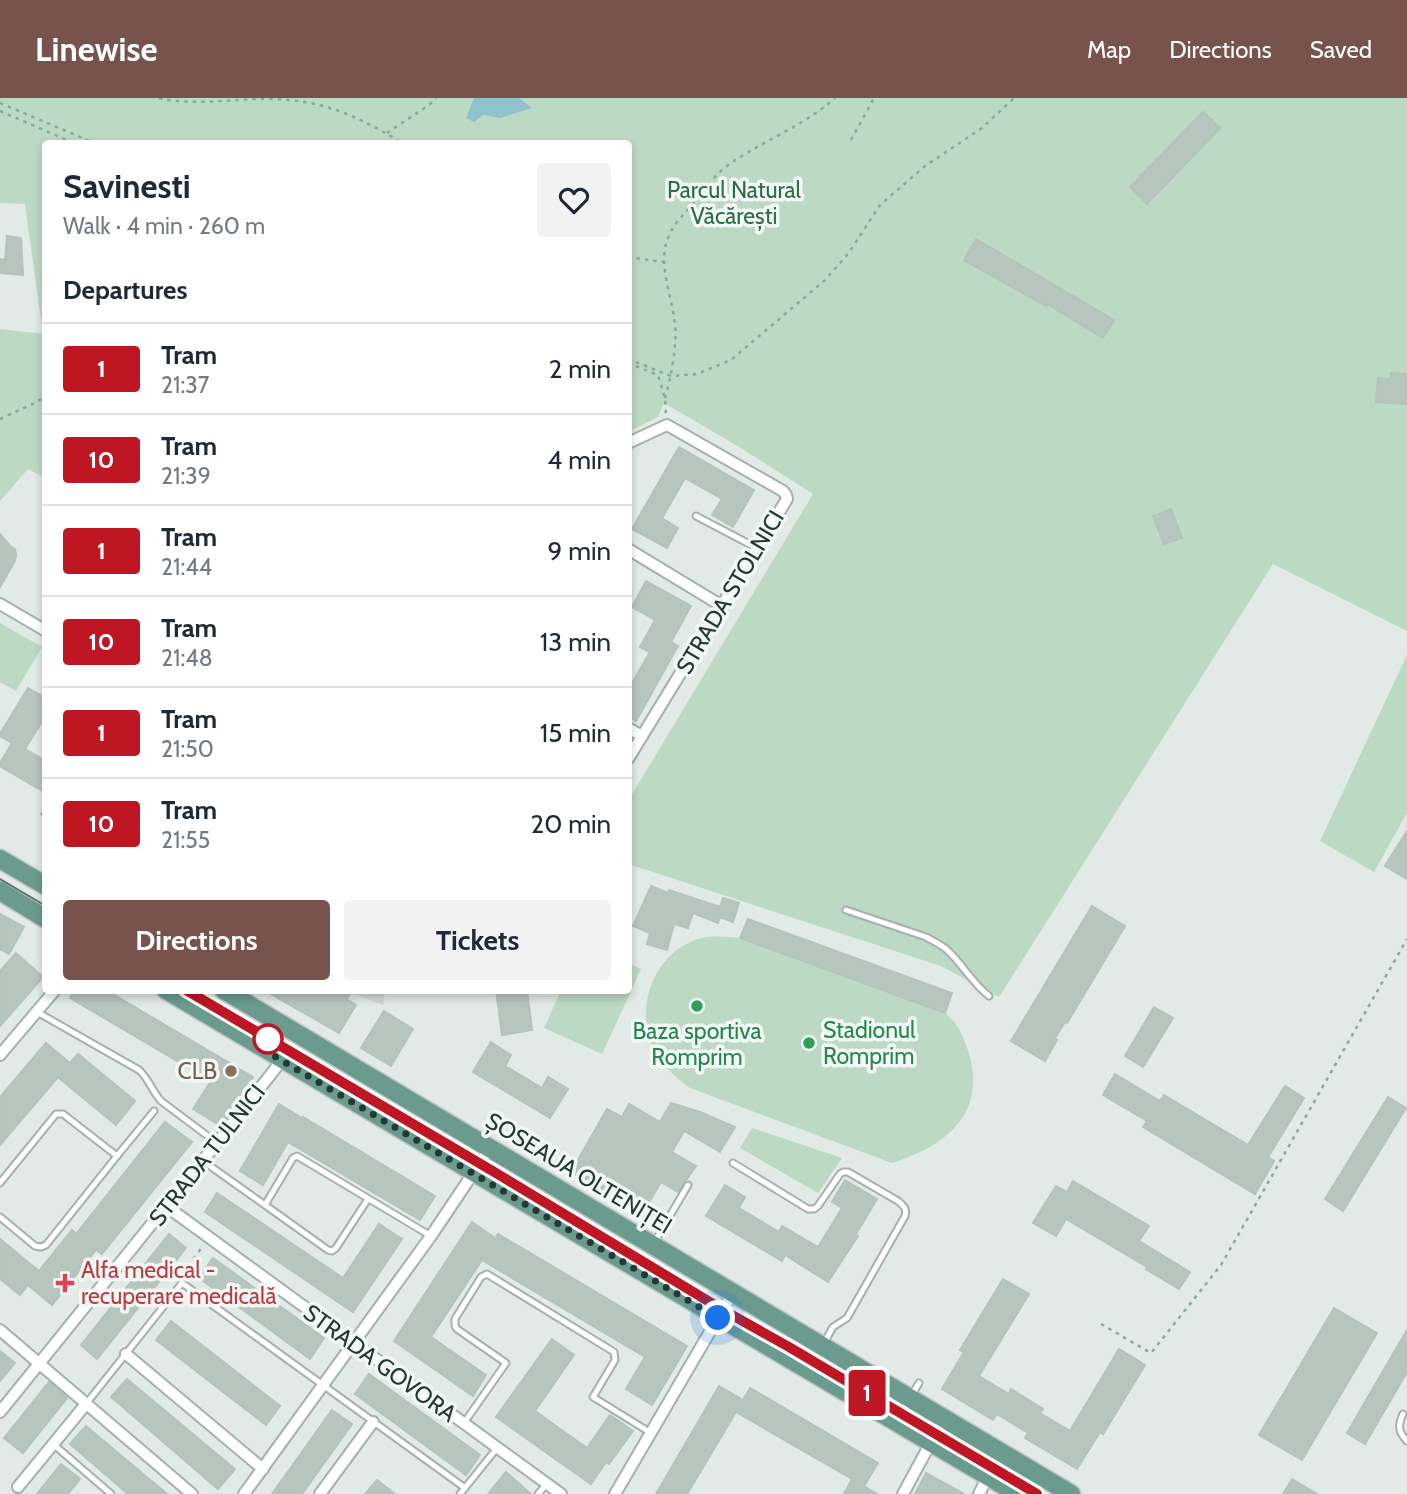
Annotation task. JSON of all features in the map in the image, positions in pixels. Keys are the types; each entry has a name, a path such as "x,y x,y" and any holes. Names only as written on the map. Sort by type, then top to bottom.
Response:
{"main road":[{"path":"0,859 42,884"},
{"path":"0,891 42,917"},
{"path":"173,994 1018,1494"},
{"name":"ȘOSEAUA OLTENIȚEI","path":"231,994 732,1294 822,1346 915,1390 944,1418 1071,1494"}],"street":[{"path":"632,441 667,425"},
{"name":"STRADA STOLNICI","path":"632,753 787,499 783,491 667,425"},
{"path":"632,551 722,606"},
{"path":"0,604 42,629"},
{"path":"632,730 642,736"},
{"path":"0,1055 52,994"},
{"name":"STRADA TULNICI","path":"0,1412 282,1060"},
{"path":"244,1494 431,1237 490,1148"},
{"name":"STRADA GOVORA","path":"166,1206 561,1494"},
{"path":"615,1494 732,1294"},
{"path":"0,1330 192,1494"},
{"path":"126,1354 263,1468"},
{"path":"18,1487 86,1404"},
{"path":"903,1494 944,1418"},
{"path":"320,1494 373,1422"},
{"path":"979,1494 988,1476"}],"lane":[{"path":"696,516 757,548"},
{"path":"846,910 926,937 946,949 989,996"},
{"path":"37,1012 139,1070 146,1076 161,1101 217,1143"},
{"path":"0,1217 35,1246 46,1245 154,1111"},
{"path":"0,1183 56,1114 63,1114 117,1156"},
{"path":"265,1205 293,1158 297,1156 431,1237"},
{"path":"203,1161 332,1251 369,1199"},
{"path":"733,1163 808,1209 818,1206 839,1174 844,1172 898,1201 905,1208 905,1216 846,1320 833,1327 822,1346"},
{"path":"653,1246 688,1185"},
{"path":"464,1423 506,1363 455,1326 456,1317 481,1277 487,1275 614,1353 615,1360 593,1397 651,1433"},
{"path":"86,1404 182,1283 463,1491 497,1448"},
{"path":"896,1422 915,1390"},
{"path":"1403,1414 1399,1428 1407,1441"},
{"path":"53,1444 111,1494"},
{"path":"538,1494 547,1484"}],"path":[{"path":"159,98 169,101 270,99 314,102 347,113 398,140"},
{"path":"387,133 436,98"},
{"path":"665,398 671,376 675,327 664,262 666,243 674,224 693,205 712,179 735,160 789,130 835,98"},
{"path":"851,140 874,98"},
{"path":"632,362 671,376 697,373 731,360 824,281 848,254 880,205 925,166 982,128 1014,98"},
{"path":"0,103 87,140"},
{"path":"0,111 67,140"},
{"path":"632,258 664,262"},
{"path":"632,363 658,375 665,398 667,425"},
{"path":"0,419 42,399"},
{"path":"1101,1324 1151,1353 1221,1265 1407,939"},
{"path":"182,1283 183,1274 209,1237"}],"shaded area":[{"path":"354,994 385,994 383,1005"}],"green space":[{"name":"Parcul Natural Văcărești","path":"0,98 1407,98 1407,631 1273,564 999,997 941,966 632,865 632,794 813,494 664,403 658,417 632,430 632,140 42,140 42,327 25,204 0,203"},
{"path":"0,329 42,334 42,476 28,469 0,501"},
{"path":"0,623 42,647 16,691 0,682"},
{"path":"1407,655 1407,813 1374,872 1320,841"},
{"name":"Stadionul Romprim","path":"748,919 952,993 945,1013 963,1037 969,1054 973,1076 972,1095 957,1125 944,1138 892,1163 690,1088 665,1066 652,1045 646,1022 646,1006 655,976 674,952 687,943 721,936 740,938"},
{"name":"Baza sportiva Romprim","path":"632,965 641,969 632,989"},
{"name":"Baza sportiva Romprim","path":"560,994 630,994 602,1054 544,1028"},
{"path":"752,1128 842,1158 818,1193 740,1148"}],"water":[{"path":"474,98 519,98 532,108 500,118 483,115 474,122 466,118"}],"building":[{"path":"1203,112 1220,128 1147,204 1130,187"},
{"path":"7,236 21,238 23,275 0,273 0,259 5,260"},
{"path":"976,239 1114,320 1103,338 1047,304 1046,306 964,260"},
{"path":"1391,373 1407,374 1407,404 1376,402 1378,378 1391,379"},
{"path":"679,447 754,490 733,527 712,515 722,499 685,478 662,518 678,528 667,548 632,529"},
{"path":"1171,509 1182,538 1164,544 1153,516"},
{"path":"0,534 15,549 16,555 0,587"},
{"path":"646,581 691,606 671,642 678,646 636,721 632,718 632,683 650,652 640,647 655,620 632,607"},
{"path":"28,688 42,696 42,721 25,749 42,759 42,791 0,766 12,743 0,734"},
{"path":"1407,831 1407,879 1385,866"},
{"path":"651,886 720,907 723,898 739,903 733,922 720,917 718,923 693,913 688,928 674,924 667,950 647,944 650,933 633,926"},
{"path":"1092,906 1125,926 1067,1023 1065,1022 1055,1038 1057,1040 1045,1061 1011,1041"},
{"path":"0,914 24,927 9,954 0,949"},
{"path":"748,919 952,993 945,1013 740,938"},
{"path":"16,953 42,978 0,1026 0,971"},
{"path":"72,994 113,994 253,1077 221,1126 193,1109 211,1081 70,998"},
{"path":"271,994 350,994 347,999 356,1005 339,1033"},
{"path":"497,994 528,994 532,1030 502,1035"},
{"path":"1154,1007 1173,1018 1143,1067 1125,1056"},
{"path":"384,1011 413,1029 391,1066 361,1048"},
{"path":"491,1042 511,1055 505,1066 542,1088 548,1077 568,1089 550,1118 473,1072"},
{"path":"46,1043 70,1063 78,1054 135,1101 116,1125 58,1077 0,1145 0,1097"},
{"path":"1115,1074 1160,1101 1164,1095 1248,1145 1285,1086 1304,1098 1268,1157 1274,1161 1255,1194 1143,1127 1147,1121 1103,1095"},
{"path":"1388,1097 1406,1108 1343,1211 1325,1199"},
{"path":"671,1103 735,1127 720,1152 684,1131 672,1152 696,1166 678,1192 661,1182 648,1204 616,1186 611,1194 571,1172 607,1109 622,1117 629,1104 660,1122"},
{"path":"279,1104 435,1196 420,1220 288,1142 263,1185 240,1171"},
{"path":"165,1122 192,1142 102,1254 96,1250 52,1305 28,1285 20,1295 0,1279 0,1239 39,1271 72,1230 76,1234"},
{"path":"845,1180 877,1199 856,1234 858,1236 828,1282 785,1255 782,1261 706,1216 725,1185 745,1197 739,1208 779,1232 782,1226 818,1247 842,1208 832,1202"},
{"path":"1073,1181 1149,1226 1139,1241 1190,1272 1179,1289 1066,1219 1056,1236 1033,1223 1056,1186 1067,1192"},
{"path":"217,1193 343,1278 379,1224 402,1239 353,1312 205,1212"},
{"path":"472,1222 495,1238 498,1234 687,1346 652,1405 626,1389 645,1357 482,1260 431,1337 486,1375 473,1396 394,1341"},
{"path":"169,1234 186,1248 97,1359 81,1345"},
{"path":"213,1258 324,1338 310,1359 199,1278"},
{"path":"1003,1279 1029,1294 979,1376 1009,1394 1011,1389 1043,1409 1040,1413 1070,1431 1119,1349 1145,1365 1103,1434 1100,1432 1077,1469 1025,1438 1028,1433 997,1414 993,1420 942,1389 964,1352 960,1350"},
{"path":"1334,1308 1377,1333 1302,1460 1259,1435"},
{"path":"171,1321 280,1406 266,1425 156,1340"},
{"path":"1407,1330 1407,1372 1365,1444 1347,1433"},
{"path":"552,1339 574,1355 535,1411 587,1448 610,1415 633,1431 591,1484 496,1417"},
{"path":"0,1351 15,1363 0,1381"},
{"path":"369,1374 480,1455 466,1475 355,1394"},
{"path":"127,1379 235,1469 218,1489 111,1397"},
{"path":"49,1382 67,1398 23,1453 4,1438"},
{"path":"719,1386 743,1400 750,1388 878,1463 864,1486 877,1494 844,1494 852,1479 736,1412 687,1494 656,1494"},
{"path":"332,1410 352,1424 302,1494 272,1494"},
{"path":"86,1426 167,1494 128,1494 70,1444"},
{"path":"61,1464 80,1479 68,1494 37,1494"},
{"path":"506,1472 531,1494 488,1494"},
{"path":"926,1473 964,1494 915,1494"},
{"path":"1292,1479 1317,1494 1283,1494"},
{"path":"377,1480 395,1494 365,1494"}],"tram line":[{"path":"0,879 42,904"},
{"path":"193,994 1037,1494"},
{"name":"1","path":"193,994 1037,1494"}],"place":[{"name":"Baza sportiva Romprim","path":"697,1006"},
{"name":"Stadionul Romprim","path":"809,1043"},
{"name":"CLB","path":"231,1071"},
{"name":"Alfa medical - recuperare medicală","path":"65,1283"}],"route":[{"path":"268,1039 264,1050 718,1318"}]}
